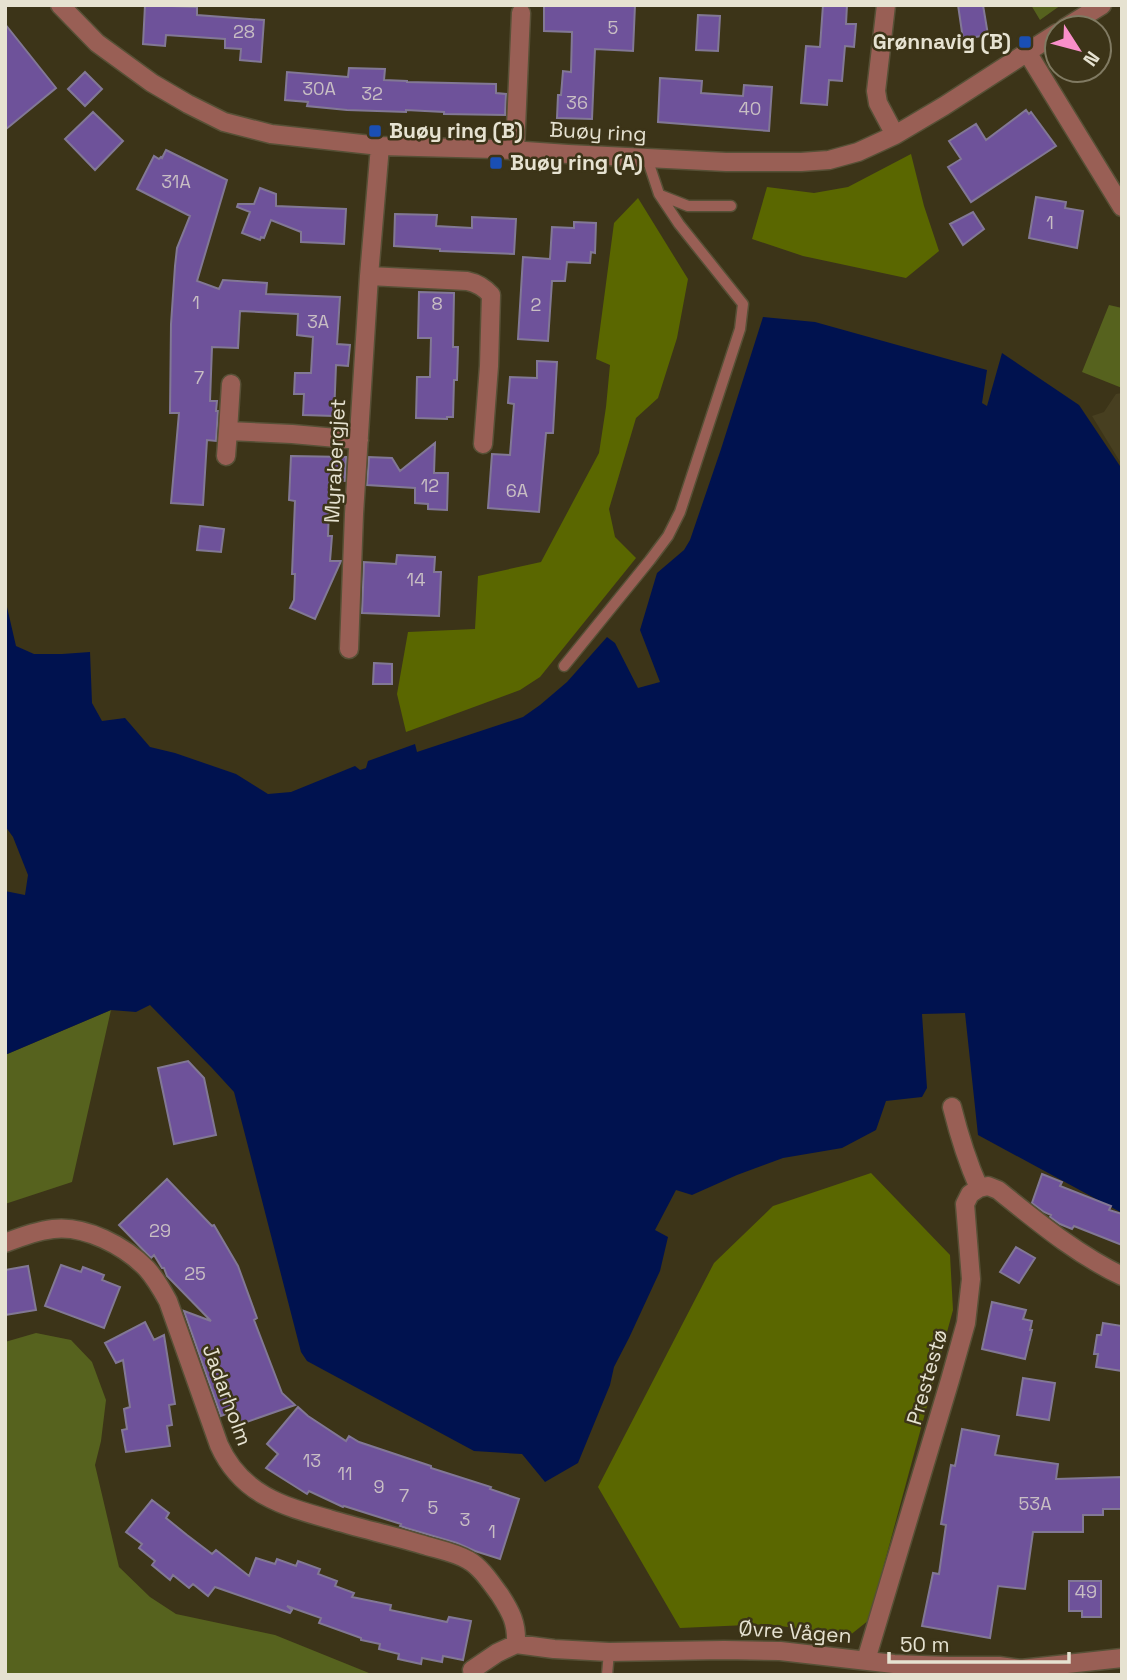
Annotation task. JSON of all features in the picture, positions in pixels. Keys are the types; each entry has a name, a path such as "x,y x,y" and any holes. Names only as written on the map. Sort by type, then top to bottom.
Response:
{"street":[{"name":"Buøy ring","path":"60,5 97,43 152,83 224,122 286,137 380,146 780,163 829,160 858,152 895,135 1043,42"},
{"path":"886,5 876,91 878,103 895,135"},
{"path":"515,150 521,13"},
{"path":"1027,52 1122,206"},
{"name":"Myrabergjet","path":"349,649 354,514 380,146"},
{"path":"369,276 467,281 477,284 491,295 483,444"},
{"path":"226,456 232,384"},
{"path":"228,431 359,440"},
{"path":"953,1107 959,1138 979,1188 988,1186 998,1191 1069,1246 1098,1265 1122,1276"},
{"name":"Prestestø","path":"866,1660 966,1323 971,1279 965,1204 970,1194 979,1188"},
{"name":"Jadarholm","path":"5,1243 54,1228 70,1228 98,1237 130,1255 146,1269 168,1301 219,1446 239,1477 277,1503 468,1560 489,1581 510,1610 516,1626 516,1644"},
{"path":"472,1670 516,1644"},
{"name":"Øvre Vågen","path":"516,1644 609,1652 780,1651 866,1660 893,1669 1035,1671 1122,1658"}],"lane":[{"path":"564,666 650,560 674,526 743,312 743,304 679,224 659,194 647,158"},
{"path":"659,194 688,206 731,206"},
{"path":"607,1675 609,1652"}],"green space":[{"path":"1031,5 1061,5 1048,14 1043,14 1040,20"},
{"path":"911,154 939,251 906,278 803,256 752,239 767,187 814,193 848,187"},
{"path":"638,198 688,279 677,338 658,398 636,418 609,509 615,537 636,558 540,677 520,690 406,732 397,694 408,632 475,629 478,576 541,562 599,453 610,365 596,359 614,223"},
{"path":"1109,305 1122,308 1122,388 1082,372"},
{"path":"111,1010 72,1182 5,1204 5,1055"},
{"path":"871,1173 950,1255 953,1310 869,1620 849,1636 767,1624 680,1628 598,1487 714,1263 773,1206"},
{"path":"36,1333 71,1340 92,1362 106,1400 95,1465 119,1567 150,1597 176,1614 275,1635 376,1675 5,1675 5,1342"}],"sand":[{"path":"1122,393 1122,465 1092,416 1104,412 1116,394"}],"shaded area":[{"path":"763,317 815,322 987,370 982,403 987,406 1002,353 1079,405 1122,469 1122,1213 978,1135 965,1013 922,1014 927,1088 922,1097 886,1101 876,1130 842,1148 783,1158 692,1195 676,1190 655,1230 668,1237 660,1271 614,1367 610,1385 578,1463 545,1482 522,1454 474,1451 307,1361 301,1352 234,1092 150,1005 136,1012 111,1010 5,1055 5,891 25,895 28,875 13,837 5,826 5,582 7,607 16,646 34,654 90,652 92,703 102,721 125,718 150,747 236,774 268,794 291,792 355,766 360,770 366,768 368,761 415,744 417,752 523,717 567,682 607,637 615,643 638,688 660,682 640,630 657,573 684,550 690,540"}],"building":[{"path":"145,5 197,7 197,15 264,20 261,62 240,60 241,49 225,48 225,39 166,35 165,46 143,44"},
{"path":"544,5 635,5 633,51 595,49 592,119 557,118 563,71 571,72 572,32 544,31"},
{"path":"823,5 847,5 846,24 856,24 854,47 845,46 842,81 829,80 827,105 801,103 806,46 820,47"},
{"path":"958,5 983,5 988,35 963,39"},
{"path":"698,15 720,16 718,51 696,50"},
{"path":"5,24 56,88 5,130"},
{"path":"349,68 385,69 384,80 496,84 496,93 506,94 505,115 347,110 307,106 308,102 285,100 287,72 348,77"},
{"path":"85,72 102,89 85,106 68,89"},
{"path":"660,78 702,81 701,93 743,96 744,85 772,87 769,131 658,122"},
{"path":"1026,110 1029,114 1031,112 1056,146 971,202 948,167 961,159 949,141 976,124 986,140"},
{"path":"93,112 123,141 95,170 65,139"},
{"path":"166,150 227,180 197,281 219,289 223,280 267,283 266,294 340,297 337,344 350,345 348,366 336,365 334,416 303,415 304,394 294,394 295,373 311,373 313,337 297,335 298,314 240,311 238,348 212,347 210,401 217,401 218,411 216,441 207,440 203,505 171,503 179,413 170,413 171,324 177,248 190,216 137,189 154,156 162,158"},
{"path":"260,188 276,194 276,206 346,209 344,244 301,242 301,232 271,220 264,238 261,237 260,240 242,233 250,212 237,207 238,204 254,204"},
{"path":"1036,197 1066,202 1065,208 1083,211 1077,248 1029,238"},
{"path":"973,212 984,229 963,245 950,224"},
{"path":"395,214 437,215 436,226 472,228 472,217 516,219 514,254 394,246"},
{"path":"574,222 596,223 595,253 591,252 590,263 567,262 565,281 552,281 548,341 518,339 523,257 550,259 552,227 574,228"},
{"path":"419,292 454,293 453,347 458,347 457,380 454,380 453,417 447,419 416,418 417,377 430,377 431,338 418,338"},
{"path":"537,361 557,362 553,433 546,433 539,512 488,508 492,454 510,455 514,404 508,403 510,377 537,378"},
{"path":"435,443 434,473 448,473 447,510 428,509 428,504 415,503 415,488 367,485 369,457 392,458 400,471"},
{"path":"291,456 346,457 345,481 330,480 330,561 341,561 315,619 290,608 294,600 295,574 292,574 295,501 289,500"},
{"path":"200,526 224,529 221,552 197,550"},
{"path":"397,555 435,557 434,572 441,572 439,616 362,613 364,562 396,564"},
{"path":"374,663 392,664 392,684 373,684"},
{"path":"188,1061 204,1078 216,1135 174,1144 158,1068"},
{"path":"1042,1174 1062,1182 1060,1186 1111,1206 1109,1210 1122,1214 1122,1245 1074,1226 1072,1229 1060,1224 1032,1203"},
{"path":"167,1179 212,1226 214,1225 238,1266 257,1318 254,1320 282,1393 295,1405 241,1424 236,1410 221,1416 184,1311 211,1321 167,1276 154,1255 151,1258 119,1225"},
{"path":"1016,1247 1035,1258 1019,1283 1000,1272"},
{"path":"61,1265 81,1272 83,1267 104,1275 102,1280 120,1287 104,1328 45,1306"},
{"path":"28,1266 36,1310 5,1315 5,1270"},
{"path":"992,1302 1026,1310 1023,1319 1032,1321 1032,1330 1025,1359 982,1349"},
{"path":"145,1322 154,1340 164,1335 175,1404 169,1405 172,1425 167,1426 170,1446 126,1452 122,1430 127,1429 124,1409 130,1407 123,1360 116,1363 105,1343"},
{"path":"1103,1323 1122,1326 1122,1371 1096,1367 1098,1354 1094,1354 1097,1335 1101,1335"},
{"path":"1023,1378 1055,1383 1049,1420 1017,1415"},
{"path":"298,1407 346,1441 349,1436 359,1442 519,1499 500,1559 343,1507 309,1491 307,1494 266,1468 278,1454 267,1444"},
{"path":"962,1429 999,1436 995,1455 1058,1464 1056,1479 1122,1477 1122,1509 1103,1509 1103,1515 1083,1515 1083,1532 1033,1532 1025,1589 998,1586 990,1638 922,1626 933,1573 939,1574 946,1525 941,1524 951,1465 955,1466"},
{"path":"152,1500 169,1513 166,1518 187,1535 212,1554 216,1550 249,1576 256,1558 275,1564 277,1559 296,1566 298,1561 320,1569 318,1574 337,1581 335,1586 354,1593 352,1597 391,1605 390,1610 447,1622 449,1617 471,1621 463,1660 443,1656 442,1662 422,1658 421,1664 398,1659 399,1654 379,1649 380,1644 361,1640 319,1623 321,1618 287,1606 292,1610 290,1613 215,1587 208,1596 193,1584 189,1588 173,1575 170,1580 152,1565 155,1561 139,1548 142,1544 126,1532"},
{"path":"1069,1581 1101,1581 1101,1617 1082,1617 1082,1611 1069,1611"}],"place":[{"name":"Grønnavig (B)","path":"1025,42"},
{"name":"Buøy ring (B)","path":"375,131"},
{"name":"Buøy ring (A)","path":"496,163"}]}
